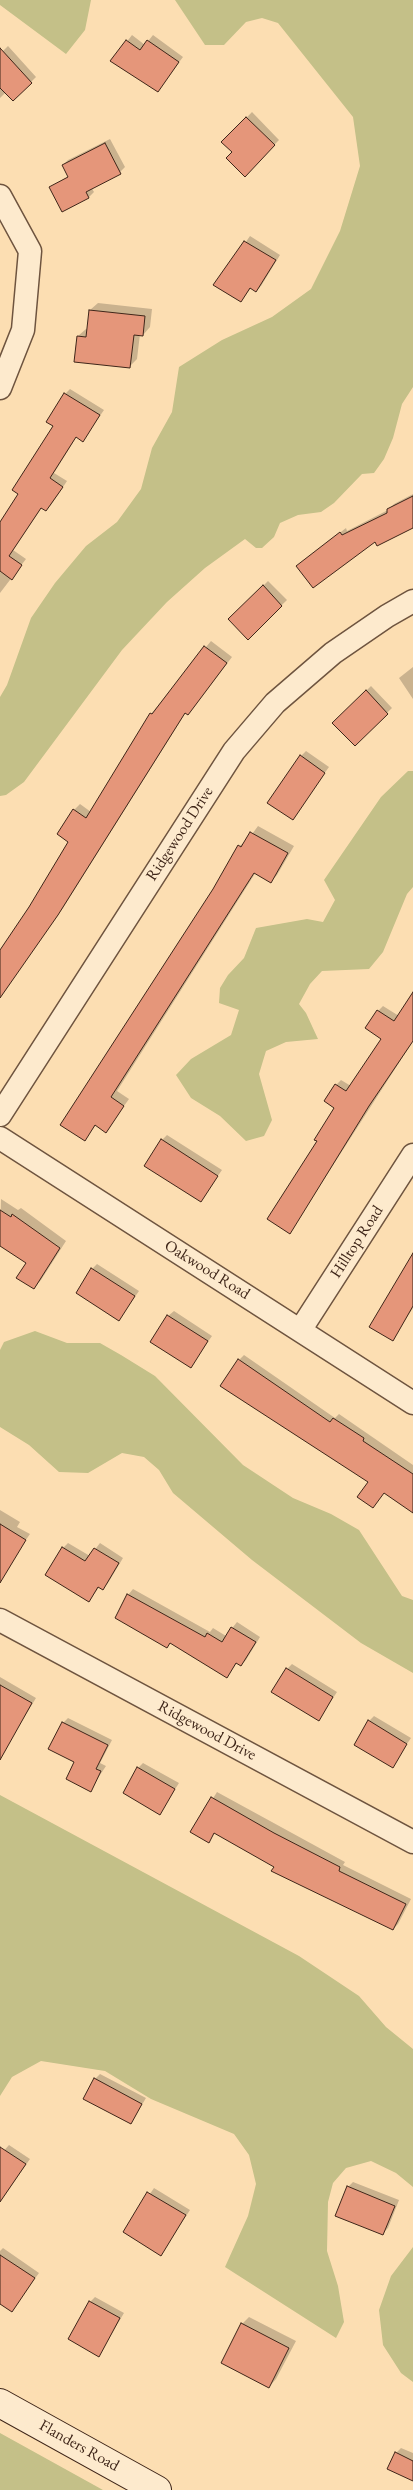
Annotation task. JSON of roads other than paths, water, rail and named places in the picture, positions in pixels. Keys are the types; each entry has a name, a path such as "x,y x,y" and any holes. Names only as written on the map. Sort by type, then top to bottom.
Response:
{"street":[{"path":"0,196 30,251 23,330 0,388"},
{"name":"Ridgewood Drive","path":"0,1115 234,751 275,704 333,653 387,616 413,601"},
{"name":"Oakwood Road","path":"0,1138 301,1329 413,1404"},
{"name":"Hilltop Road","path":"301,1329 413,1156"},
{"name":"Ridgewood Drive","path":"0,1620 413,1842"},
{"name":"Flanders Road","path":"0,2403 157,2490"}]}
